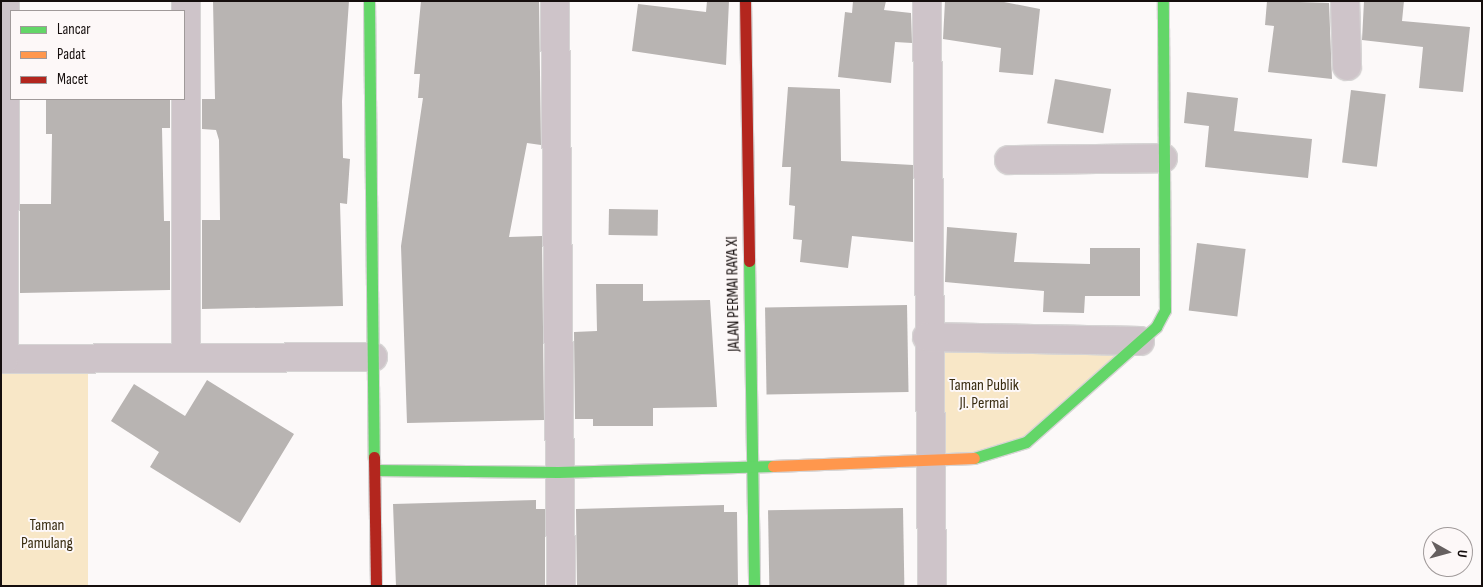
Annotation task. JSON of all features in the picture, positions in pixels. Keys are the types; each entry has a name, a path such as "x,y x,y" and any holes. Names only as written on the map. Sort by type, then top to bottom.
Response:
{"street":[{"path":"5,1 2,359 373,357"},
{"path":"186,1 186,358"},
{"path":"369,1 376,586"},
{"path":"555,1 558,472 561,586"},
{"name":"JALAN PERMAI RAYA XI","path":"745,1 754,586"},
{"path":"927,1 928,461 932,586"},
{"path":"374,470 558,472 928,461 971,458 1026,442 1140,341 1165,310 1163,1"},
{"path":"1345,1 1347,66"},
{"path":"1009,160 1163,158"},
{"path":"927,337 1140,341"}],"green space":[{"name":"Taman Publik Jl. Permai","path":"927,337 1140,341 1026,442 928,461"},
{"name":"Taman Pamulang","path":"1,359 88,359 88,586 1,586"}],"building":[{"path":"213,1 349,1 342,101 343,158 350,159 347,204 340,203 343,306 202,309 202,220 220,220 219,140 216,130 202,129 202,99 215,99"},
{"path":"421,1 539,1 541,145 527,143 509,237 542,236 544,420 407,423 401,246 423,98 418,98 420,74 414,74"},
{"path":"707,1 729,1 726,65 632,51 638,4 706,12"},
{"path":"853,1 886,1 884,10 911,13 912,43 895,42 891,83 838,77 845,12 852,13"},
{"path":"945,1 999,1 1040,9 1033,75 999,72 1001,48 943,39"},
{"path":"1267,1 1329,3 1332,79 1268,72 1274,26 1265,25"},
{"path":"1364,1 1404,1 1402,21 1470,27 1463,92 1419,88 1423,47 1362,40"},
{"path":"1055,79 1111,89 1103,133 1047,123"},
{"path":"788,87 840,89 841,161 913,165 913,242 852,236 848,268 800,262 802,240 793,239 795,206 789,205 791,167 782,167"},
{"path":"1351,90 1386,94 1377,167 1342,162"},
{"path":"1187,92 1238,98 1234,131 1312,139 1308,178 1205,167 1209,126 1184,123"},
{"path":"46,100 170,100 170,128 162,128 164,221 170,221 170,290 20,293 20,204 51,204 52,134 46,134"},
{"path":"609,209 658,210 658,236 609,235"},
{"path":"947,227 1017,233 1014,262 1090,264 1090,248 1140,248 1140,296 1085,296 1084,313 1043,312 1044,291 945,282"},
{"path":"1197,243 1246,249 1237,316 1189,310"},
{"path":"596,284 643,284 643,301 710,300 717,407 653,408 653,426 593,426 593,419 575,419 574,332 597,331"},
{"path":"907,305 909,392 767,394 765,307"},
{"path":"207,380 294,434 240,523 150,467 159,452 111,421 134,384 185,416"},
{"path":"536,500 536,509 545,509 545,586 396,586 393,504"},
{"path":"724,505 724,512 737,512 738,586 577,586 576,509"},
{"path":"903,508 904,586 769,586 768,510"}],"traffic: fast":[{"path":"369,1 374,457"},
{"path":"974,458 1026,442 1156,327 1165,310 1163,1"},
{"path":"749,261 754,586"},
{"path":"375,470 558,472 773,466"}],"traffic: slow":[{"path":"773,466 974,458"}],"traffic: jam":[{"path":"745,1 749,261"},
{"path":"374,457 376,586"}]}
